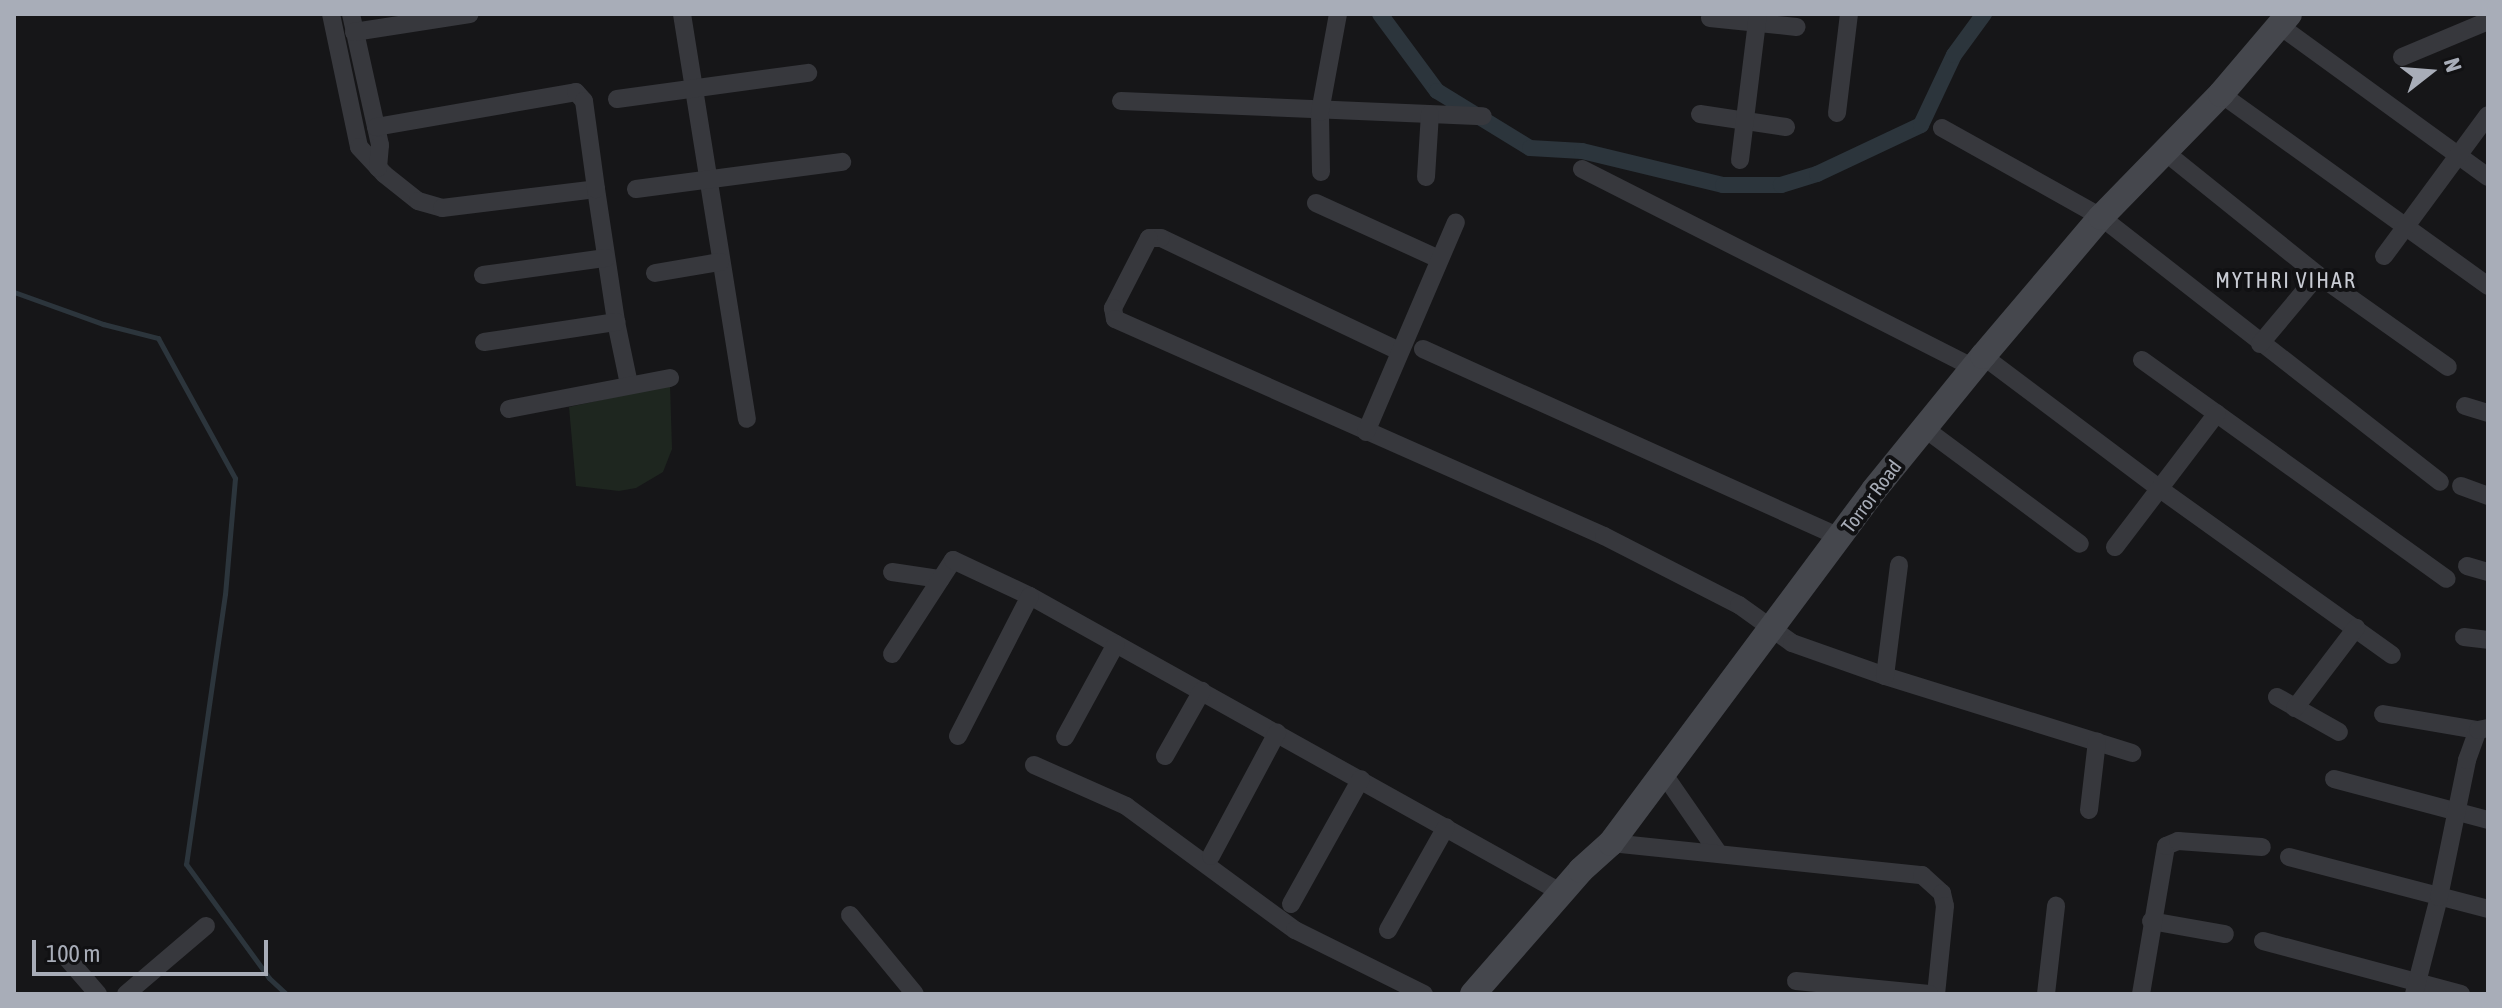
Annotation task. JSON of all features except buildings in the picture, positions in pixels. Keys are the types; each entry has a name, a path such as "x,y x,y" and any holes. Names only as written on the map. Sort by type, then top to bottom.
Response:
{"street":[{"path":"331,14 359,147 378,168 418,201 430,207 596,189"},
{"path":"378,168 380,145 352,23 470,14"},
{"path":"682,14 747,419"},
{"path":"1321,172 1320,112 1338,14"},
{"path":"1837,113 1849,14"},
{"path":"1710,18 1757,19 1797,27"},
{"path":"1740,160 1757,19"},
{"path":"2284,20 2488,177"},
{"name":"Torror Road","path":"1473,994 1562,893 1611,843 1840,537 1978,362 2101,217 2221,94 2284,20"},
{"path":"2402,57 2488,21"},
{"path":"617,99 808,73"},
{"path":"344,84 366,79"},
{"path":"376,127 576,92 584,101 616,322 629,384"},
{"path":"2221,94 2407,224 2488,286"},
{"path":"1121,101 1320,112 1483,116"},
{"path":"1426,177 1430,114"},
{"path":"1700,114 1786,127"},
{"path":"2384,256 2488,115"},
{"path":"1942,128 2101,217 2440,482"},
{"path":"2165,152 2318,275 2448,367"},
{"path":"636,189 842,162"},
{"path":"1582,169 1978,362 2392,655"},
{"path":"1316,203 1439,259"},
{"path":"1366,432 1456,222"},
{"path":"1399,351 1161,238 1149,238 1115,298 1115,319 1604,536 1739,605 1774,627 1792,643 1885,676 2132,753"},
{"path":"483,275 606,258"},
{"path":"655,273 720,262"},
{"path":"2260,344 2318,275"},
{"path":"484,342 616,322"},
{"path":"1423,349 1840,537"},
{"path":"2142,360 2447,579"},
{"path":"509,409 670,378"},
{"path":"2465,406 2488,413"},
{"path":"2115,547 2217,413"},
{"path":"1924,428 2080,544"},
{"path":"2461,486 2488,496"},
{"path":"892,654 953,560 1030,596 1562,893"},
{"path":"1885,676 1899,565"},
{"path":"2467,566 2488,572"},
{"path":"892,572 940,579"},
{"path":"958,736 1030,596"},
{"path":"2295,708 2356,628"},
{"path":"2464,637 2488,640"},
{"path":"1065,737 1116,644"},
{"path":"1165,756 1202,691"},
{"path":"2277,697 2339,732"},
{"path":"2383,714 2483,729 2467,760 2439,897 2416,988"},
{"path":"1211,856 1277,733"},
{"path":"2089,810 2097,741"},
{"path":"1034,765 1126,806 1295,930 1424,994"},
{"path":"1663,773 1719,854"},
{"path":"1291,904 1361,779"},
{"path":"2334,779 2488,820"},
{"path":"1388,930 1446,827"},
{"path":"2141,994 2164,853 2171,842 2262,847"},
{"path":"1611,843 1922,875 1942,893 1945,906 1936,994"},
{"path":"2289,857 2488,909"},
{"path":"2046,994 2056,906"},
{"path":"850,915 915,994"},
{"path":"2151,921 2225,934"},
{"path":"126,994 206,926"},
{"path":"2263,941 2416,988 2461,994"},
{"path":"66,957 98,994"},
{"path":"1796,981 1929,994"}],"shaded area":[{"path":"670,385 672,449 663,472 636,488 619,491 576,486 569,407"}],"waterway":[{"path":"1380,14 1437,91 1530,148 1582,151 1723,185 1781,185 1817,174 1921,125 1954,55 1984,14"},
{"path":"14,292 103,324 158,338 235,478 225,594 186,864 269,978 286,994"}],"district":[{"name":"MYTHRI VIHAR","path":"2286,281"}]}
